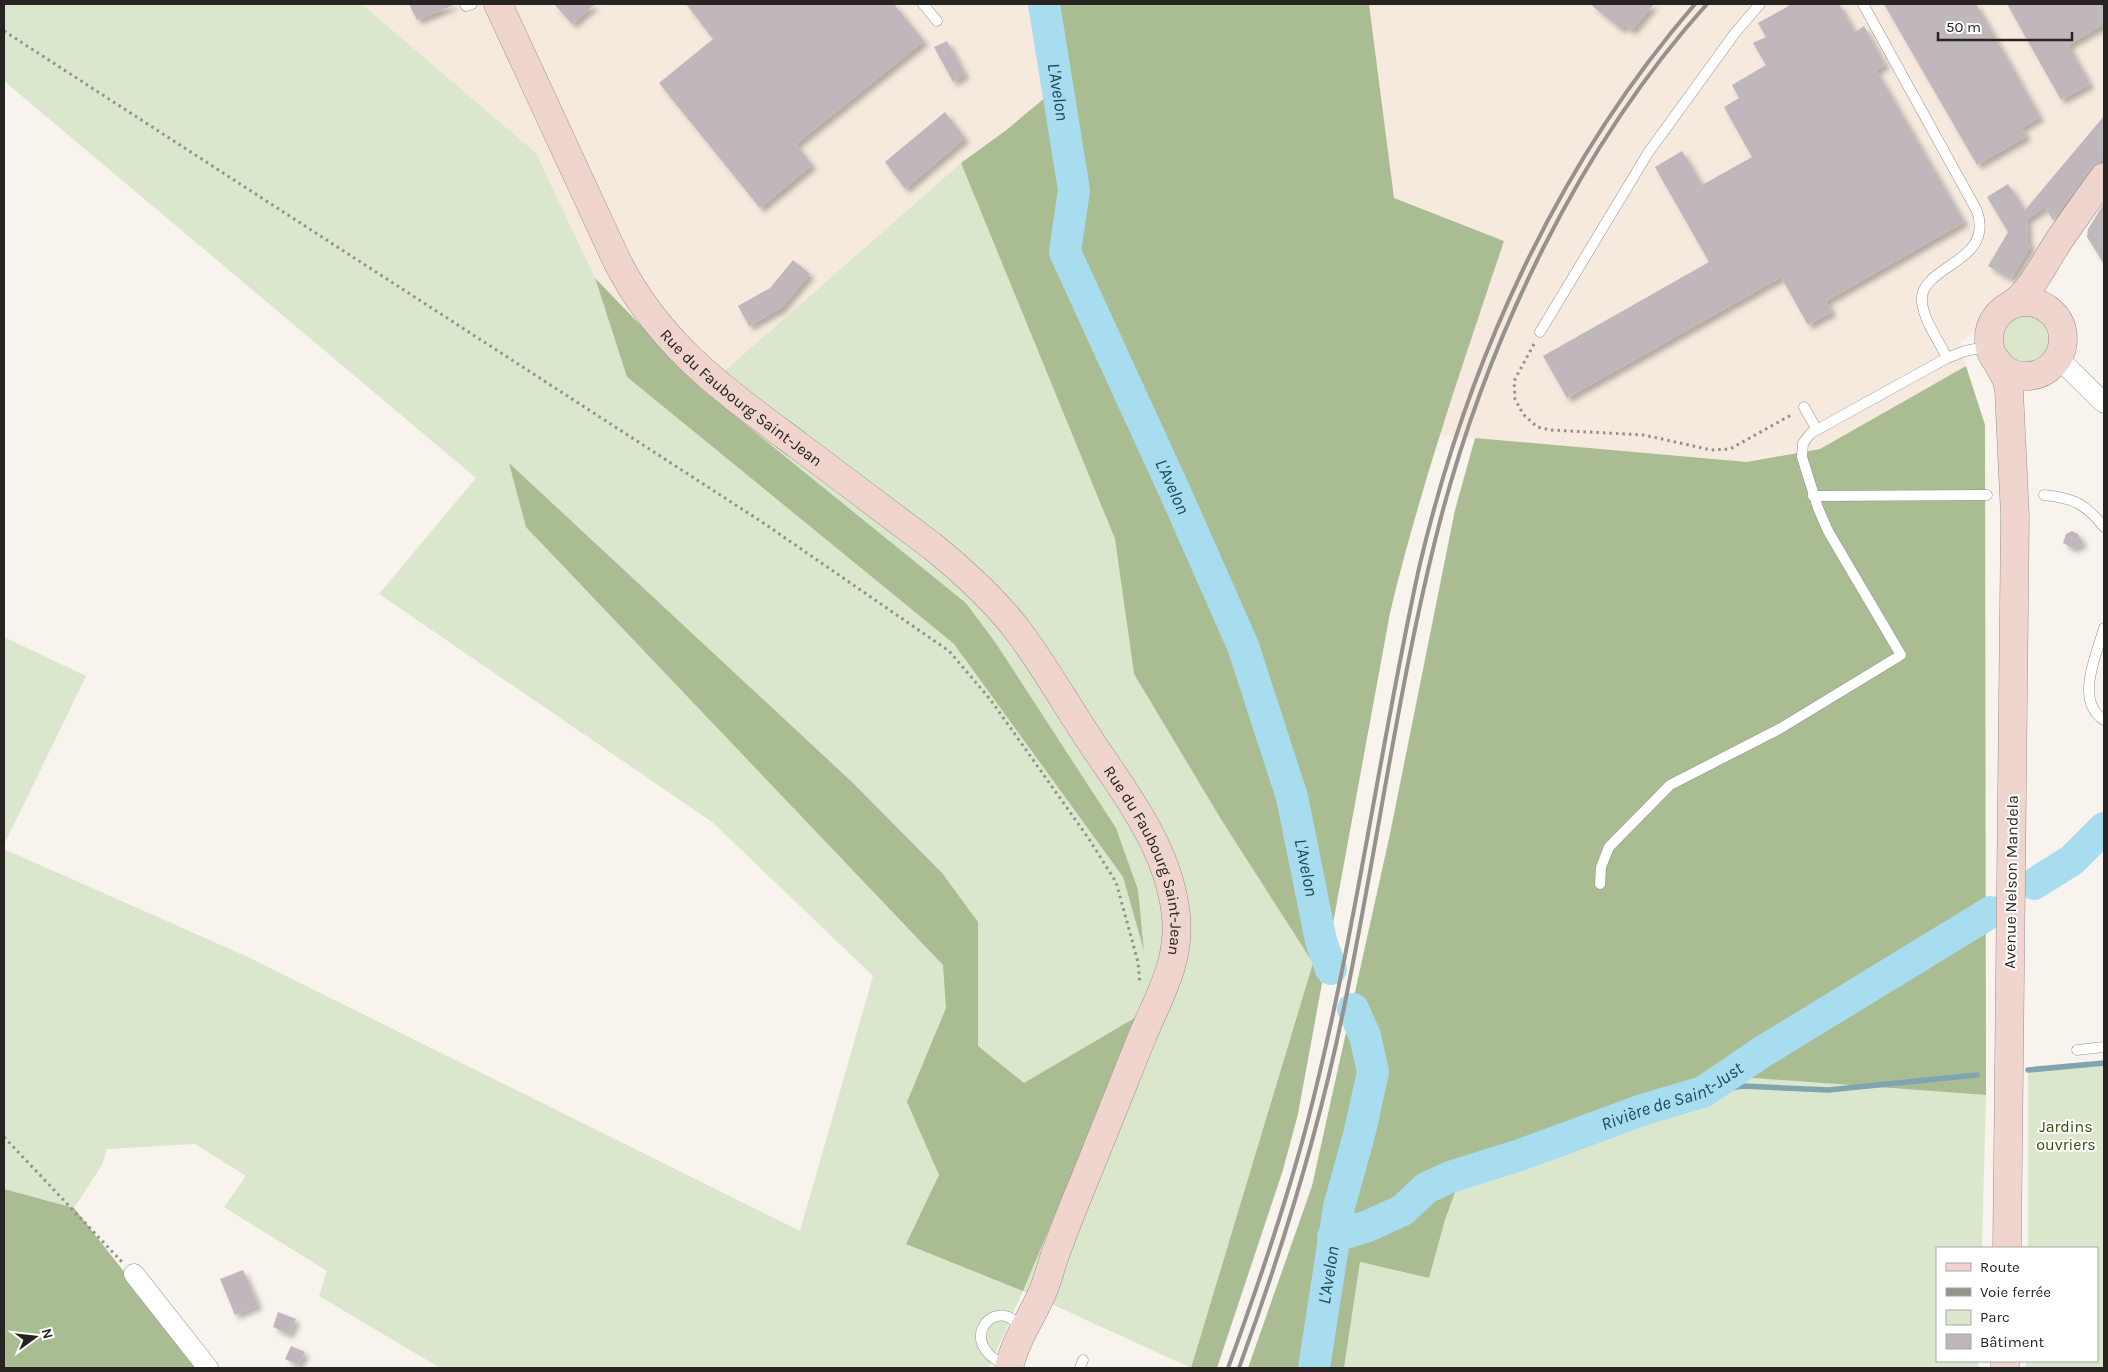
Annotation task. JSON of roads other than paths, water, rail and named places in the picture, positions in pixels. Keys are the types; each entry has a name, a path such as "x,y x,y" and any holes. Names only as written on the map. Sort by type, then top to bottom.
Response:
{"main road":[{"name":"Rue du Faubourg Saint-Jean","path":"498,4 617,261 631,287 656,323 689,358 732,396 959,567 991,599 1018,631 1077,722 1143,850 1153,876 1161,904 1163,926 1161,949 1143,1034 1058,1246 1046,1284 1015,1329 1000,1365"},
{"path":"2083,208 2051,291 2051,303 2061,326 2063,338 2050,365 2031,375 2018,374 2007,370 1994,353 1990,333 1994,321 2002,311 2029,288 2083,208 2104,177"},
{"path":"2009,306 2021,302 2037,304 2048,309 2057,318"},
{"name":"Avenue Nelson Mandela","path":"1994,353 2007,381 2009,391 2015,516 2007,1247"},
{"name":"Avenue Nelson Mandela","path":"2015,516 2029,394 2034,381 2050,365"}],"street":[{"path":"2050,365 2104,403"},
{"path":"134,1274 208,1368"}],"lane":[{"path":"465,4 466,6 472,4"},
{"path":"923,4 937,21"},
{"path":"1540,332 1648,153 1735,34 1760,4"},
{"path":"1863,4 1980,220 1976,243 1930,281 1922,294 1926,316 1947,358"},
{"path":"1600,884 1600,866 1608,847 1670,784 1781,728 1901,655 1828,531 1813,496 1803,464 1802,450 1807,437 1817,430 1947,358 1964,351 1994,353"},
{"path":"1804,407 1817,430"},
{"path":"1813,496 1987,495"},
{"path":"2044,496 2074,500 2085,506 2104,527"},
{"path":"2104,628 2089,687 2094,710 2104,720"},
{"path":"2077,1050 2104,1047"},
{"path":"1000,1365 982,1346 981,1335 983,1326 993,1317 1000,1316 1015,1329"}],"waterway":[{"name":"L'Avelon","path":"1044,4 1074,190 1065,252 1243,646 1292,797 1321,941 1331,969"},
{"name":"Rivière de Saint-Just","path":"2034,884 2072,860 2104,828"},
{"name":"Rivière de Saint-Just","path":"1333,1237 1368,1226 1403,1210 1426,1188 1450,1177 1520,1155 1645,1109 1703,1092 1762,1052 1991,912"},
{"name":"L'Avelon","path":"1314,1368 1339,1207 1359,1135 1373,1072 1365,1036 1353,1009"},
{"path":"2028,1070 2104,1063"},
{"path":"1703,1092 1743,1086 1828,1090 1977,1075"}],"railway":[{"path":"1228,1368 1271,1245 1308,1120 1325,1052 1340,983 1391,706 1419,568 1439,491 1463,416 1491,342 1523,269 1560,199 1600,131 1645,66 1695,4"},
{"path":"1239,1368 1297,1194 1332,1062 1355,955 1400,706 1425,582 1460,452 1484,383 1512,314 1544,247 1579,181 1618,119 1661,59 1707,4"}],"park label":[{"name":"Jardins ouvriers","path":"2066,1135"}]}
